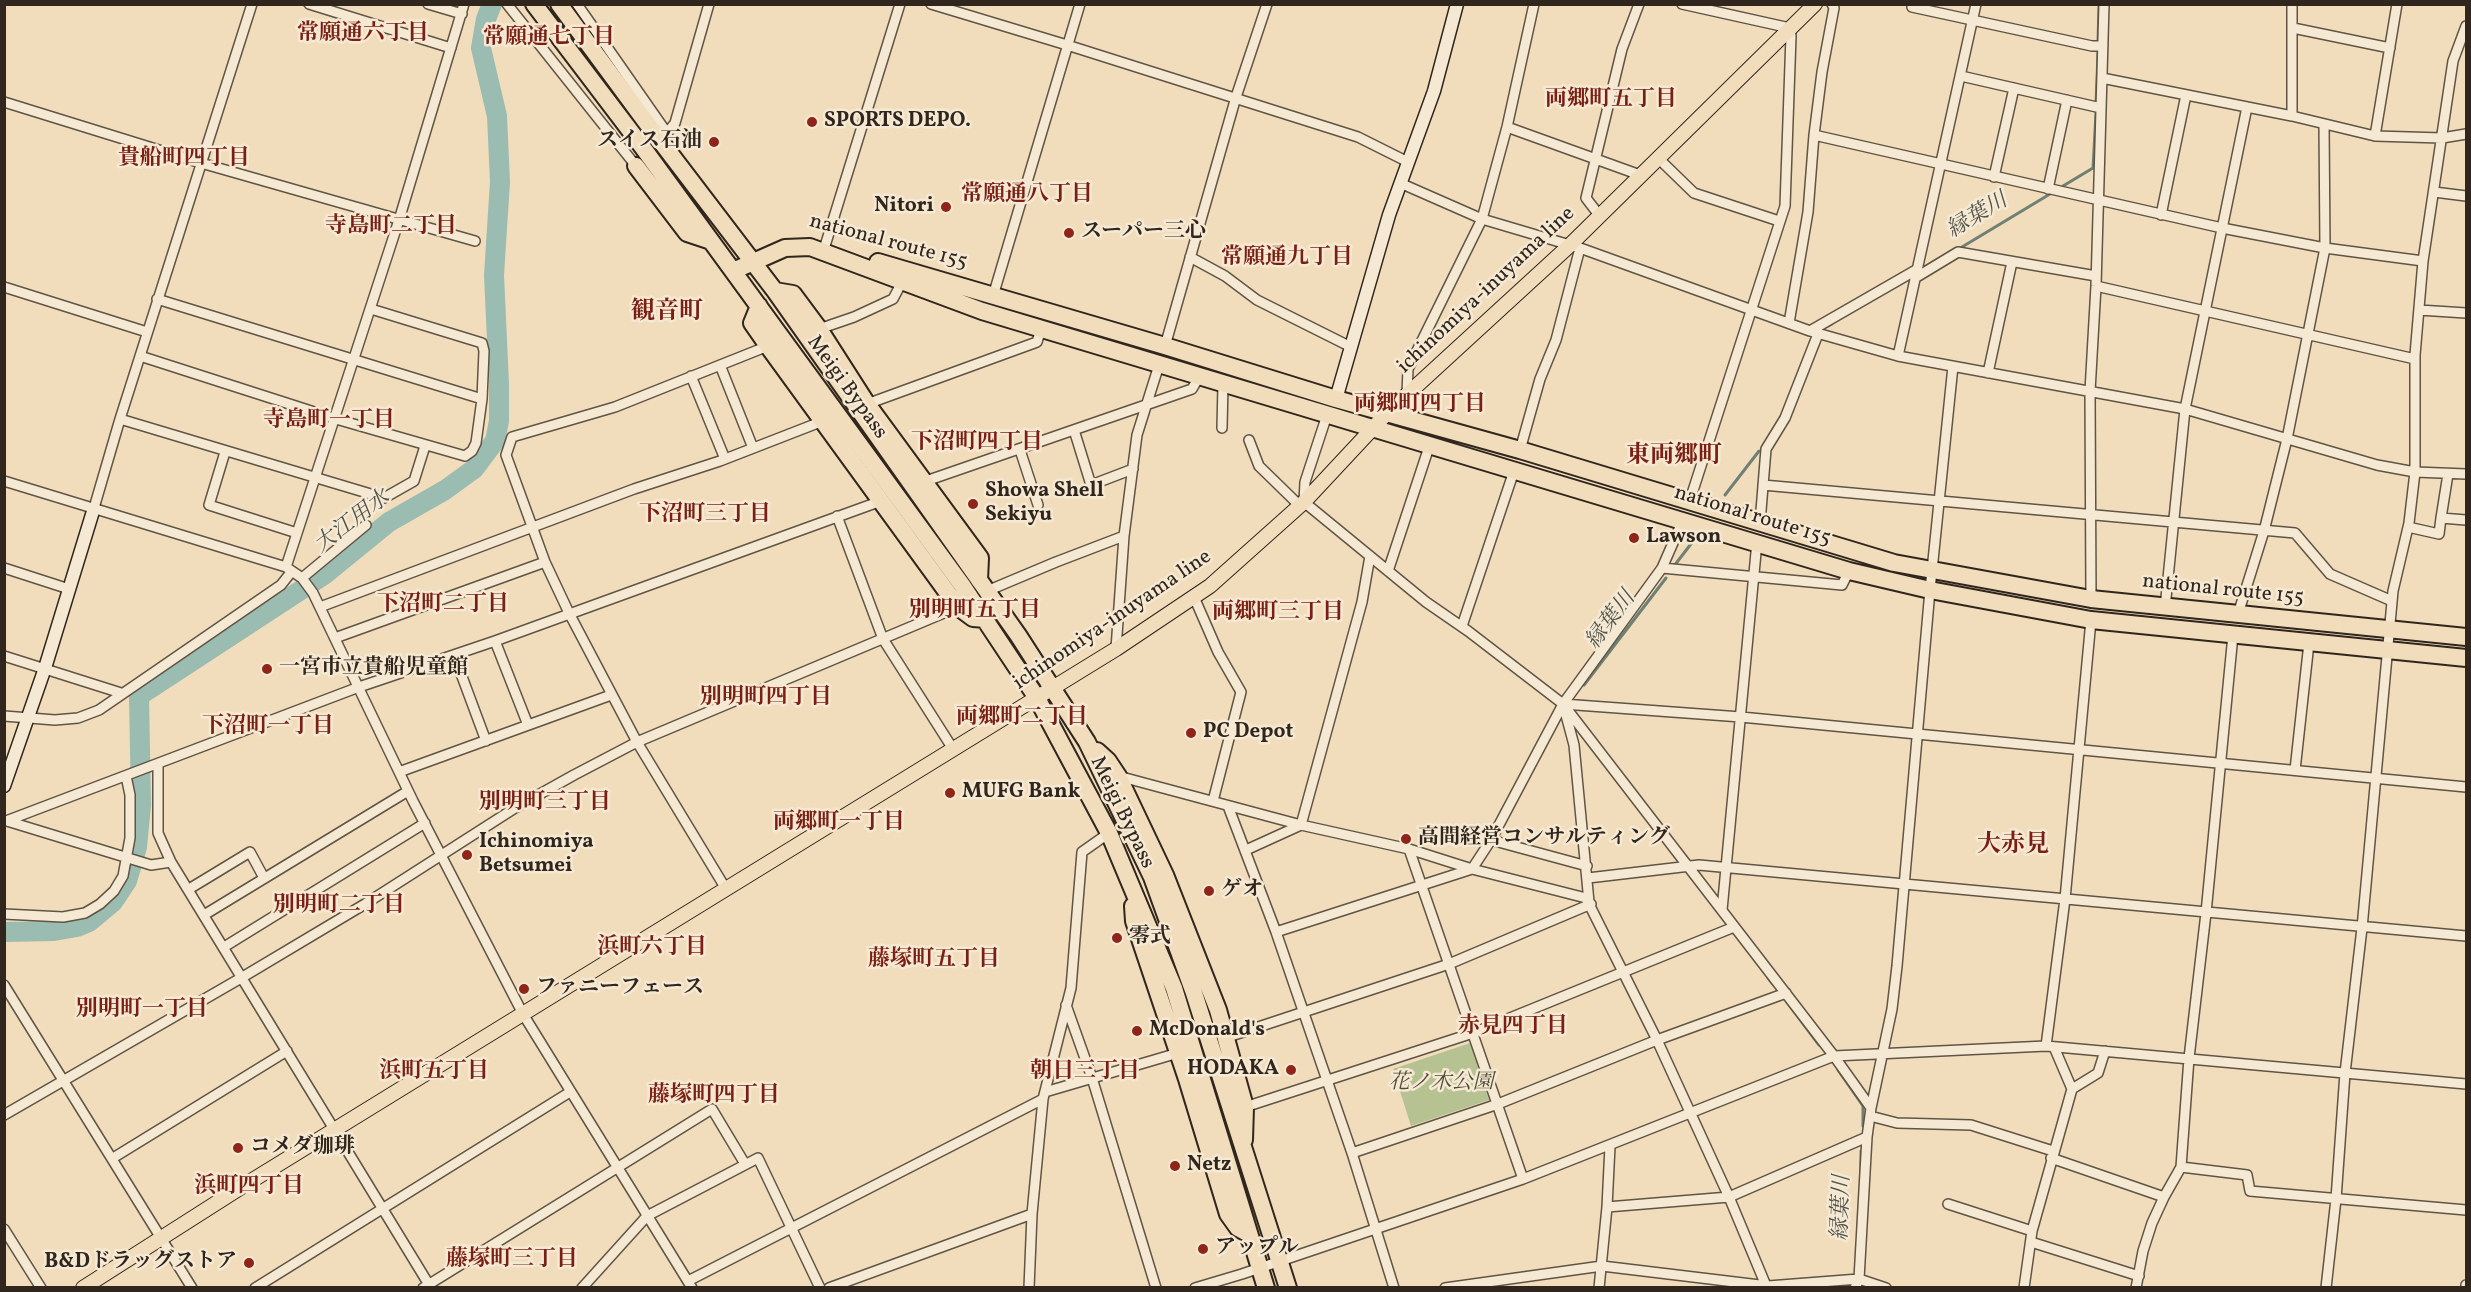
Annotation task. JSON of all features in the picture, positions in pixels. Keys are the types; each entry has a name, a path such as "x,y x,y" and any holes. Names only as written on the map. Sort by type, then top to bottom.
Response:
{"highway":[{"name":"Meigi Bypass","path":"534,4 759,306 986,620 1037,698 1109,833 1174,988 1266,1287"},
{"name":"Meigi Bypass","path":"559,4 775,291 983,586 1087,742 1152,877 1194,993 1288,1287"},
{"path":"667,133 669,152"},
{"path":"636,166 687,233 711,241"},
{"name":"national route 155","path":"733,271 765,248 796,241 825,246 1336,399 1520,450 1689,503 1894,563 2091,599 2466,637"},
{"name":"national route 155","path":"751,258 785,248 810,247 982,311 1849,571 1930,590 2091,620 2466,658"},
{"path":"775,291 793,294 819,329 867,404 926,481 980,558 983,586"},
{"path":"759,306 752,323 768,346 958,607 973,618 986,620"},
{"path":"1087,742 1108,761 1118,776 1165,875 1218,1010 1245,1107 1243,1149"},
{"path":"1131,885 1134,921 1228,1214 1238,1228 1249,1234"},
{"path":"1194,993 1218,1010"},
{"path":"1186,1079 1209,1100"}],"main road":[{"name":"ichinomiya-inuyama line","path":"83,1287 1116,649 1210,586 1302,504 1407,394 1574,247 1599,215 1815,4"}],"street":[{"path":"4,786 45,668 157,299 252,4"},
{"path":"309,4 451,48"},
{"path":"4,716 56,720 78,718 99,710 281,585 289,569 297,533 336,419 463,9 428,4"},
{"path":"578,4 667,133 675,123 709,4"},
{"path":"825,246 900,4"},
{"path":"931,4 1236,97 1358,137 1408,162"},
{"path":"993,296 1080,4"},
{"path":"1165,346 1236,97 1267,4"},
{"path":"1336,399 1400,183 1434,91 1457,4"},
{"path":"1407,394 1408,369 1482,219 1534,4"},
{"path":"1599,215 1586,198 1622,49 1639,4"},
{"path":"1682,4 1708,7 1790,28 1785,206 1689,503"},
{"path":"1789,323 1808,212 1814,135 1822,72 1834,8 1832,4"},
{"path":"1898,356 1976,4"},
{"path":"2091,599 2090,391 2096,286 2104,4"},
{"path":"2292,4 2292,116"},
{"path":"2375,136 2397,4"},
{"path":"507,5 636,166"},
{"path":"1912,7 2092,46 2103,46"},
{"path":"2326,1287 2336,1199 2345,1073 2362,928 2386,651 2392,601 2408,527 2415,472 2415,359 2423,261 2453,61 2466,26"},
{"path":"2293,27 2390,48"},
{"path":"1961,76 2101,108"},
{"path":"2102,78 2292,116 2375,136 2442,138 2466,134"},
{"path":"1994,177 2014,88"},
{"path":"2162,215 2186,94"},
{"path":"2048,189 2067,100"},
{"path":"4,102 201,163 475,241"},
{"path":"2165,608 2185,409 2247,107"},
{"path":"2238,614 2264,531 2287,440 2325,248 2324,124"},
{"path":"1506,127 1594,161 1640,175"},
{"path":"1814,135 2222,228 2325,248 2423,261"},
{"path":"1658,158 1694,193 1779,221"},
{"path":"1400,183 1482,219 1574,247 1814,333 1898,356 2185,409 2377,465 2415,472 2466,474"},
{"path":"2434,192 2466,196"},
{"path":"1520,450 1540,380 1556,340 1574,247"},
{"path":"1760,523 1766,449 1785,418 1814,333 1915,274 1958,252 2096,276"},
{"path":"1190,257 1225,276 1257,300 1351,347"},
{"path":"1988,373 2012,262"},
{"path":"819,329 855,317 893,299 902,282"},
{"path":"2096,286 2415,359"},
{"path":"4,287 147,332"},
{"path":"157,299 354,362 482,399"},
{"path":"140,356 336,419 465,456 472,451 476,443 482,399 484,351 482,343 370,309"},
{"path":"2419,310 2466,313"},
{"path":"867,404 1036,342 1041,329"},
{"path":"726,889 637,742 569,613 545,562 506,455 512,437 615,407 768,346"},
{"path":"720,365 753,448"},
{"path":"1116,649 1124,536 1137,435 1159,365"},
{"path":"1857,1283 1870,1112 1892,1009 1953,366"},
{"path":"691,376 725,459"},
{"path":"926,481 1192,389 1199,377"},
{"path":"1222,428 1223,384"},
{"path":"1302,504 1305,482 1327,415"},
{"path":"120,419 314,479 384,498 414,481 425,446"},
{"path":"320,607 823,421"},
{"path":"1074,430 1091,484 1133,469"},
{"path":"1249,440 1259,466 1302,504 1426,602 1462,626 1563,704 1834,1056 1870,1112 1897,1123 1971,1125 2164,1197"},
{"path":"1388,571 1430,444"},
{"path":"1020,450 1038,505"},
{"path":"225,452 209,505 297,533"},
{"path":"1462,626 1514,471"},
{"path":"2408,527 2439,534 2448,474"},
{"path":"4,481 289,569 303,579 320,607 399,772 523,1014 690,1284 1044,1095 1092,1078 1178,1053"},
{"path":"1763,485 2174,524 2295,533 2330,574 2392,601"},
{"path":"5,821 359,687 495,641 881,501"},
{"path":"837,516 883,639 953,749"},
{"path":"2441,518 2466,520"},
{"path":"1276,932 1472,869 1491,840 1563,704 1662,568 1683,520"},
{"path":"303,579 366,525"},
{"path":"983,586 1124,536"},
{"path":"1722,910 1757,542"},
{"path":"1301,825 1362,602 1370,556"},
{"path":"335,638 545,562"},
{"path":"4,568 69,589"},
{"path":"1662,568 1842,585 1849,571"},
{"path":"1194,597 1218,652 1241,692 1213,801"},
{"path":"4,1115 365,904 514,808 637,742 958,607"},
{"path":"2072,1089 2050,1046 2091,620"},
{"path":"2136,1287 2143,1251 2164,1197 2181,1167 2189,1058 2206,913 2233,635"},
{"path":"495,641 528,725"},
{"path":"2295,770 2308,643"},
{"path":"454,655 486,741"},
{"path":"4,656 122,693"},
{"path":"399,772 611,695"},
{"path":"1563,704 1741,717 2466,787"},
{"path":"1563,704 1574,745 1590,903"},
{"path":"154,766 158,833 171,862 336,1129 427,1286 712,1109 746,1164"},
{"path":"4,914 63,917 85,913 100,904 114,891 123,876 128,858 130,795 127,776"},
{"path":"1118,776 1301,825 1409,849 1472,869 1587,898 1729,1197 1767,1287"},
{"path":"204,915 408,790"},
{"path":"1228,806 1276,932 1352,1153 1394,1287"},
{"path":"5,821 151,866 171,862"},
{"path":"224,947 425,823"},
{"path":"1246,850 1301,825"},
{"path":"1029,1287 1032,1214 1044,1095 1071,988 1082,852 1109,833"},
{"path":"1491,840 1587,866"},
{"path":"1409,849 1523,1179"},
{"path":"189,889 250,852 264,878"},
{"path":"1588,878 1688,866 1726,867 2466,936"},
{"path":"1225,1038 1449,964 1590,903"},
{"path":"1245,1107 1473,1033 1734,927"},
{"path":"4,985 192,1287"},
{"path":"1352,1153 1498,1104 1656,1040 1785,993"},
{"path":"1066,1005 1092,1078 1156,1287"},
{"path":"1196,1287 1260,1268 1523,1179 1834,1056 2050,1046 2466,1084"},
{"path":"113,1158 287,1051"},
{"path":"2024,1287 2032,1231 2072,1089 2098,1073 2105,1051"},
{"path":"255,1287 570,1092"},
{"path":"1607,1207 1729,1197 1867,1137"},
{"path":"1599,1287 1610,1146"},
{"path":"582,1287 646,1216 758,1158 820,1287"},
{"path":"2181,1167 2247,1175 2250,1191 2466,1210"},
{"path":"1948,1204 2032,1231"},
{"path":"829,1287 1032,1214"},
{"path":"4,1229 41,1287"},
{"path":"2031,1242 2139,1276"},
{"path":"1445,1287 1602,1266 1767,1287 1857,1283 1886,1287"}],"green space":[{"name":"花ノ木公園","path":"1470,1043 1489,1100 1411,1126 1393,1069"}],"waterway":[{"name":"大江用水","path":"4,932 54,931 77,927 89,922 113,902 127,881 137,847 141,805 139,696 324,575 389,522 445,490 474,469 495,441 499,421 499,384 494,275 500,182 497,116 481,48 486,19 492,4"},
{"name":"縁葉川","path":"2098,42 2099,4"},
{"name":"縁葉川","path":"2096,104 2098,53"},
{"name":"縁葉川","path":"2063,186 2093,168 2096,113"},
{"name":"縁葉川","path":"1957,250 2050,194"},
{"name":"縁葉川","path":"1824,328 1832,324"},
{"name":"縁葉川","path":"1725,495 1759,451"},
{"name":"縁葉川","path":"1674,566 1694,540"},
{"name":"縁葉川","path":"1584,685 1666,578"},
{"name":"縁葉川","path":"1768,978 1773,984"},
{"name":"縁葉川","path":"1787,1002 1819,1045"},
{"name":"縁葉川","path":"1838,1070 1863,1106 1863,1126"},
{"name":"縁葉川","path":"1861,1151 1861,1173"}],"place":[{"name":"SPORTS DEPO.","path":"812,122"},
{"name":"スイス石油","path":"714,142"},
{"name":"Nitori","path":"946,207"},
{"name":"スーパー三心","path":"1069,233"},
{"name":"Showa Shell Sekiyu","path":"973,504"},
{"name":"Lawson","path":"1634,538"},
{"name":"一宮市立貴船児童館","path":"267,669"},
{"name":"PC Depot","path":"1191,733"},
{"name":"MUFG Bank","path":"950,793"},
{"name":"高間経営コンサルティング","path":"1406,839"},
{"name":"Ichinomiya Betsumei","path":"467,855"},
{"name":"ゲオ","path":"1209,891"},
{"name":"零式","path":"1117,938"},
{"name":"ファニーフェース","path":"524,989"},
{"name":"McDonald's","path":"1137,1031"},
{"name":"HODAKA","path":"1291,1070"},
{"name":"コメダ珈琲","path":"238,1148"},
{"name":"Netz","path":"1175,1166"},
{"name":"アップル","path":"1203,1249"},
{"name":"B&Dドラッグストア","path":"249,1263"}],"district":[{"name":"常願通六丁目","path":"363,35"},
{"name":"常願通七丁目","path":"549,39"},
{"name":"両郷町五丁目","path":"1611,101"},
{"name":"貴船町四丁目","path":"184,160"},
{"name":"常願通八丁目","path":"1027,196"},
{"name":"寺島町二丁目","path":"391,228"},
{"name":"常願通九丁目","path":"1287,259"},
{"name":"観音町","path":"667,314"},
{"name":"両郷町四丁目","path":"1420,406"},
{"name":"寺島町一丁目","path":"329,422"},
{"name":"下沼町四丁目","path":"977,444"},
{"name":"東両郷町","path":"1674,458"},
{"name":"下沼町三丁目","path":"705,516"},
{"name":"下沼町二丁目","path":"443,606"},
{"name":"別明町五丁目","path":"975,612"},
{"name":"両郷町三丁目","path":"1278,614"},
{"name":"別明町四丁目","path":"766,699"},
{"name":"両郷町二丁目","path":"1022,719"},
{"name":"下沼町一丁目","path":"268,728"},
{"name":"別明町三丁目","path":"545,804"},
{"name":"両郷町一丁目","path":"839,824"},
{"name":"大赤見","path":"2013,847"},
{"name":"別明町二丁目","path":"339,907"},
{"name":"浜町六丁目","path":"652,949"},
{"name":"藤塚町五丁目","path":"934,961"},
{"name":"別明町一丁目","path":"142,1011"},
{"name":"赤見四丁目","path":"1513,1028"},
{"name":"浜町五丁目","path":"434,1073"},
{"name":"朝日三丁目","path":"1085,1073"},
{"name":"藤塚町四丁目","path":"714,1097"},
{"name":"浜町四丁目","path":"249,1188"},
{"name":"藤塚町三丁目","path":"512,1261"}]}
